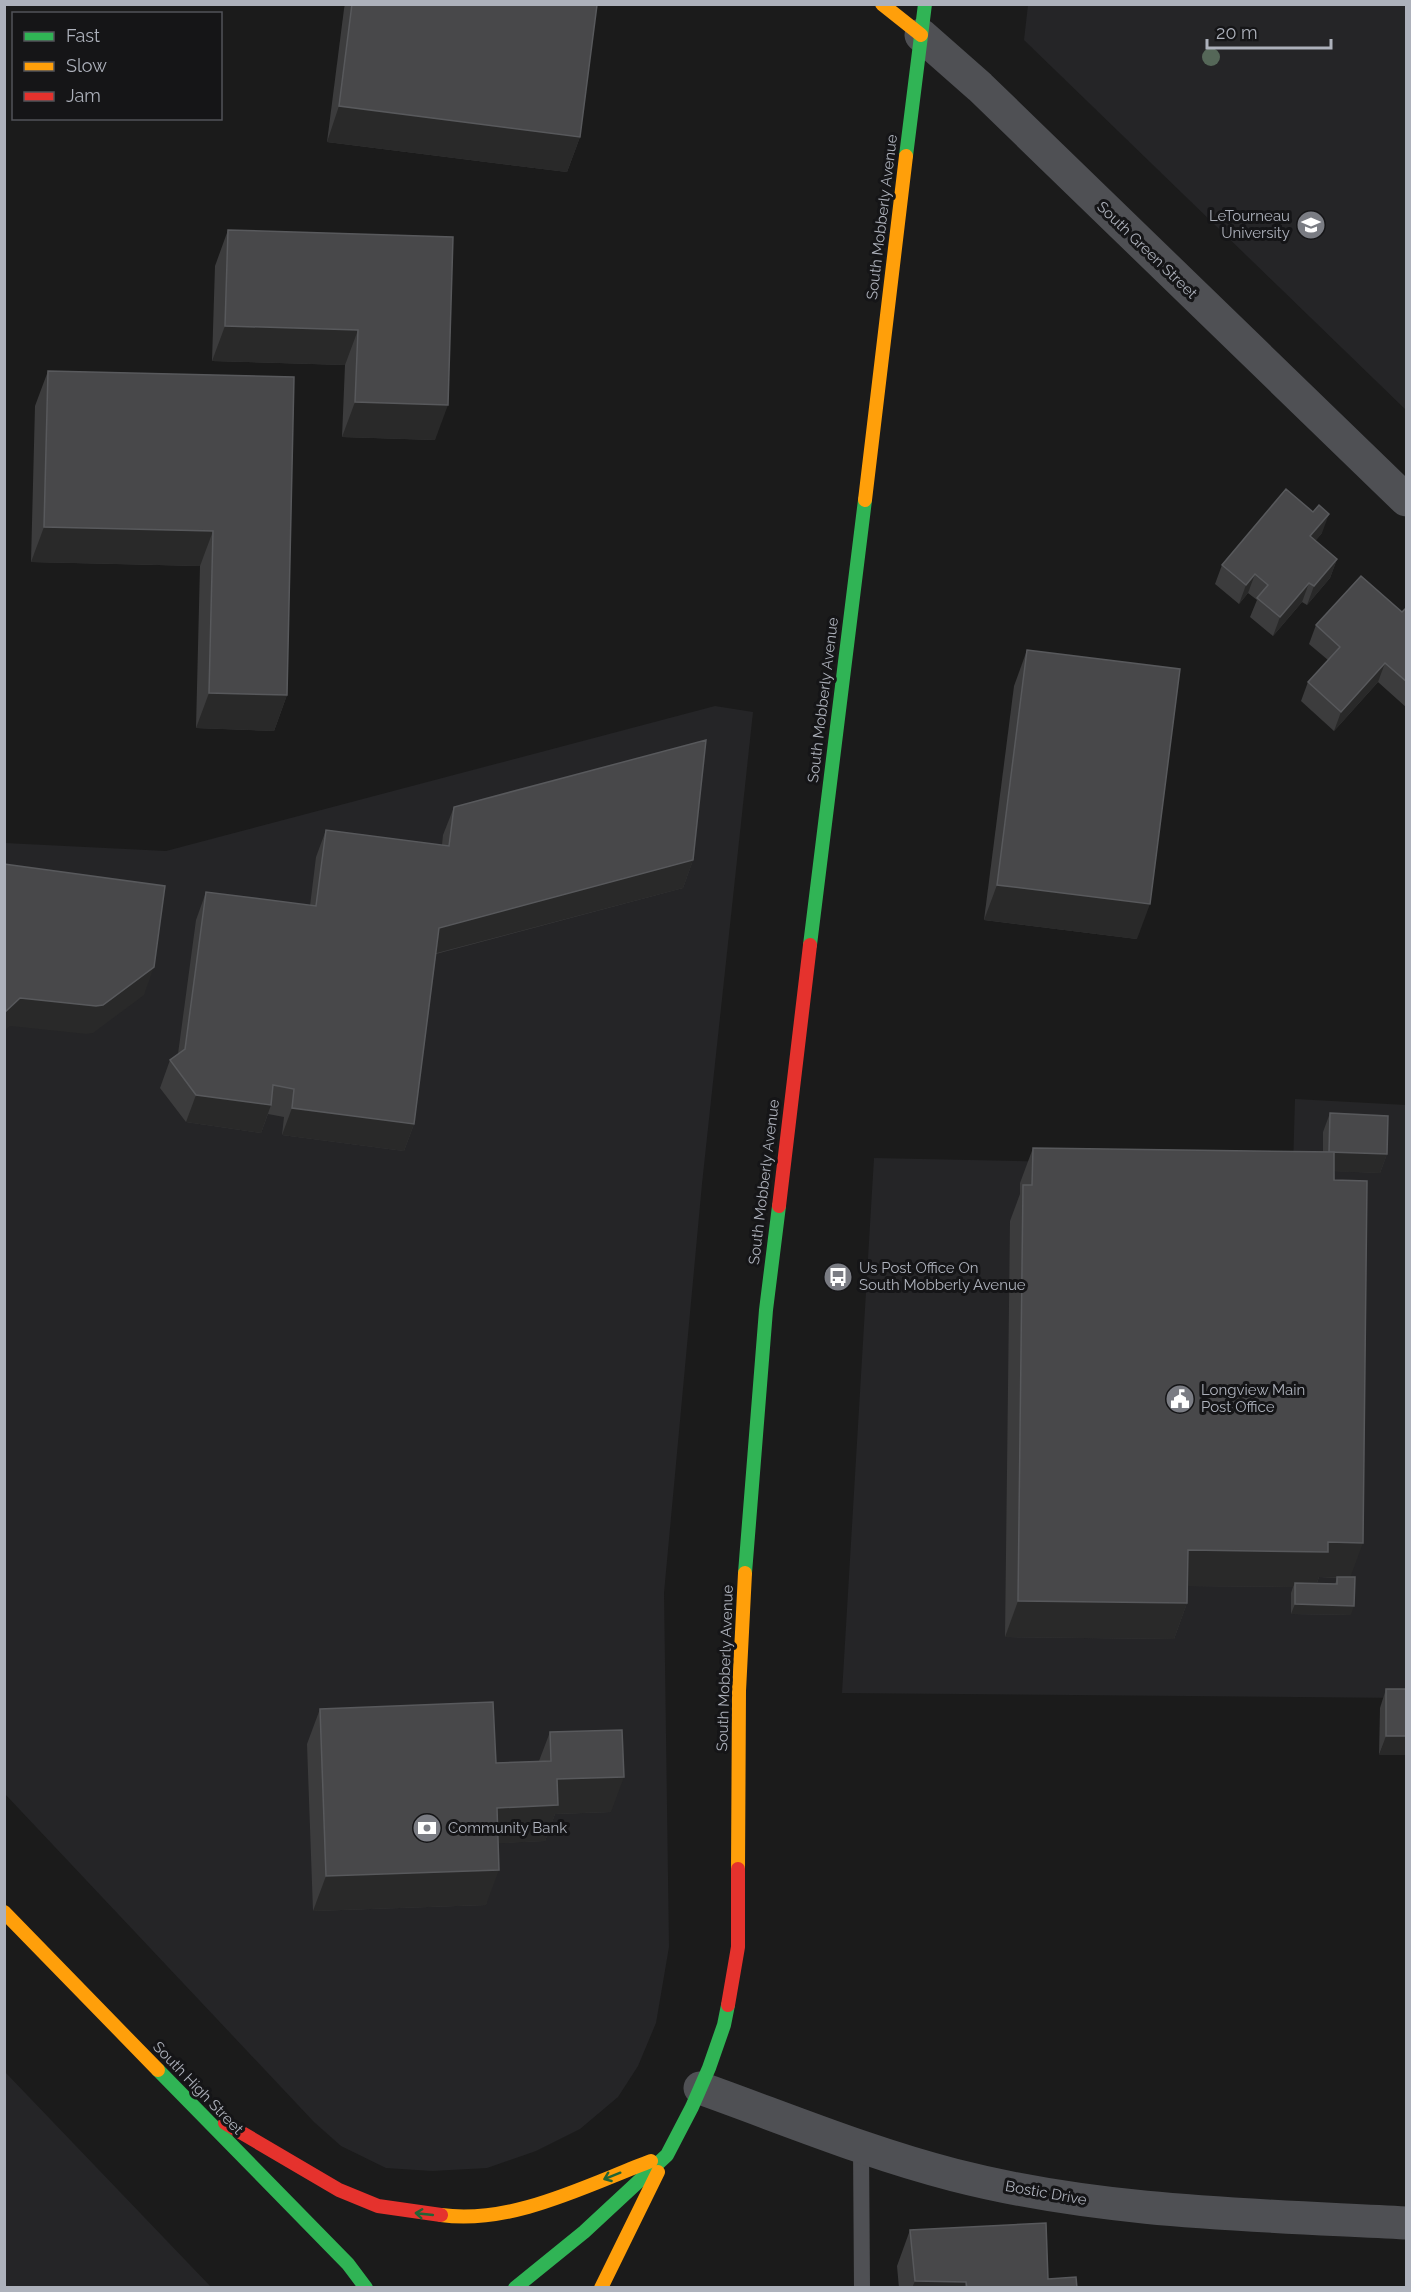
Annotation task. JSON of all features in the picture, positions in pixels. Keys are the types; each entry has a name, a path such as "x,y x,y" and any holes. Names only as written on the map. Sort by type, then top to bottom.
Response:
{"main road":[{"name":"South Green Street","path":"882,4 923,20"},
{"name":"South Mobberly Avenue","path":"514,2288 584,2232 667,2155 700,2088 723,2025 733,1984 738,1947 739,1702 742,1604 766,1310 923,20"},
{"name":"South High Street","path":"4,1912 348,2264 366,2288"},
{"path":"187,2101 339,2190 378,2206 402,2211 448,2216 480,2216 524,2209 667,2155"},
{"path":"601,2288 667,2155"}],"street":[{"name":"South Green Street","path":"923,20 980,87 1407,500"},
{"name":"Bostic Drive","path":"700,2088 861,2146 955,2175 1074,2199 1177,2211 1407,2223"}],"lane":[{"path":"861,2146 862,2288"}],"shaded area":[{"name":"LeTourneau University","path":"1028,5 1406,5 1406,410 1024,40"},
{"path":"715,706 753,712 702,1184 664,1593 669,1947 656,2023 638,2066 618,2097 580,2129 536,2151 487,2168 432,2171 386,2168 341,2146 314,2122 5,1794 5,843 166,851"},
{"path":"1295,1099 1406,1105 1406,1698 842,1693 874,1158 1293,1167"},
{"path":"5,2072 211,2287 5,2287"}],"building":[{"path":"352,4 597,5 580,137 339,106"},
{"path":"228,230 453,237 448,405 355,402 358,330 225,326"},
{"path":"48,371 294,377 287,695 209,693 213,531 44,527"},
{"path":"1286,489 1313,512 1319,505 1329,514 1310,536 1337,559 1314,586 1309,583 1280,617 1257,598 1268,585 1255,574 1246,585 1222,565"},
{"path":"1361,576 1402,612 1407,607 1407,682 1385,663 1341,712 1308,682 1340,647 1316,625"},
{"path":"1027,650 1180,669 1150,904 997,885"},
{"path":"706,740 693,860 439,928 414,1124 292,1108 294,1089 273,1085 271,1105 196,1095 170,1060 185,1049 206,892 316,906 326,830 449,846 454,807"},
{"path":"4,864 165,886 154,967 103,1005 20,998 4,1013"},
{"path":"1330,1113 1388,1116 1387,1154 1329,1152"},
{"name":"Longview Main Post Office","path":"1033,1148 1334,1152 1334,1180 1367,1181 1363,1543 1328,1542 1328,1552 1188,1550 1187,1603 1018,1601 1023,1185 1032,1185"},
{"path":"1337,1577 1355,1577 1354,1606 1295,1604 1295,1583 1337,1584"},
{"path":"1386,1689 1407,1689 1407,1736 1386,1736"},
{"name":"Community Bank","path":"493,1702 496,1763 551,1761 550,1732 622,1730 624,1777 557,1779 558,1805 497,1808 499,1870 326,1876 320,1709"},
{"path":"1046,2223 1048,2279 1076,2277 1077,2288 967,2288 966,2282 915,2281 910,2230"}],"traffic: fast":[{"path":"906,156 925,4"},
{"path":"810,945 865,500"},
{"path":"745,1573 766,1310 779,1206"},
{"path":"515,2288 584,2232 667,2155 709,2068 724,2025 728,2005"},
{"path":"158,2070 348,2264 366,2288"}],"traffic: slow":[{"path":"882,4 921,35"},
{"path":"865,500 906,156"},
{"path":"738,1869 739,1691 745,1573"},
{"path":"4,1912 158,2070"},
{"path":"441,2215 468,2217 522,2209 549,2201 651,2161"},
{"path":"601,2288 658,2172"}],"traffic: jam":[{"path":"779,1206 810,945"},
{"path":"728,2005 738,1947 738,1869"},
{"path":"225,2123 339,2190 378,2206 441,2215"}],"place":[{"name":"LeTourneau University","path":"1311,225"},
{"name":"Us Post Office On South Mobberly Avenue","path":"838,1277"},
{"name":"Longview Main Post Office","path":"1180,1399"},
{"name":"Community Bank","path":"427,1828"}]}
